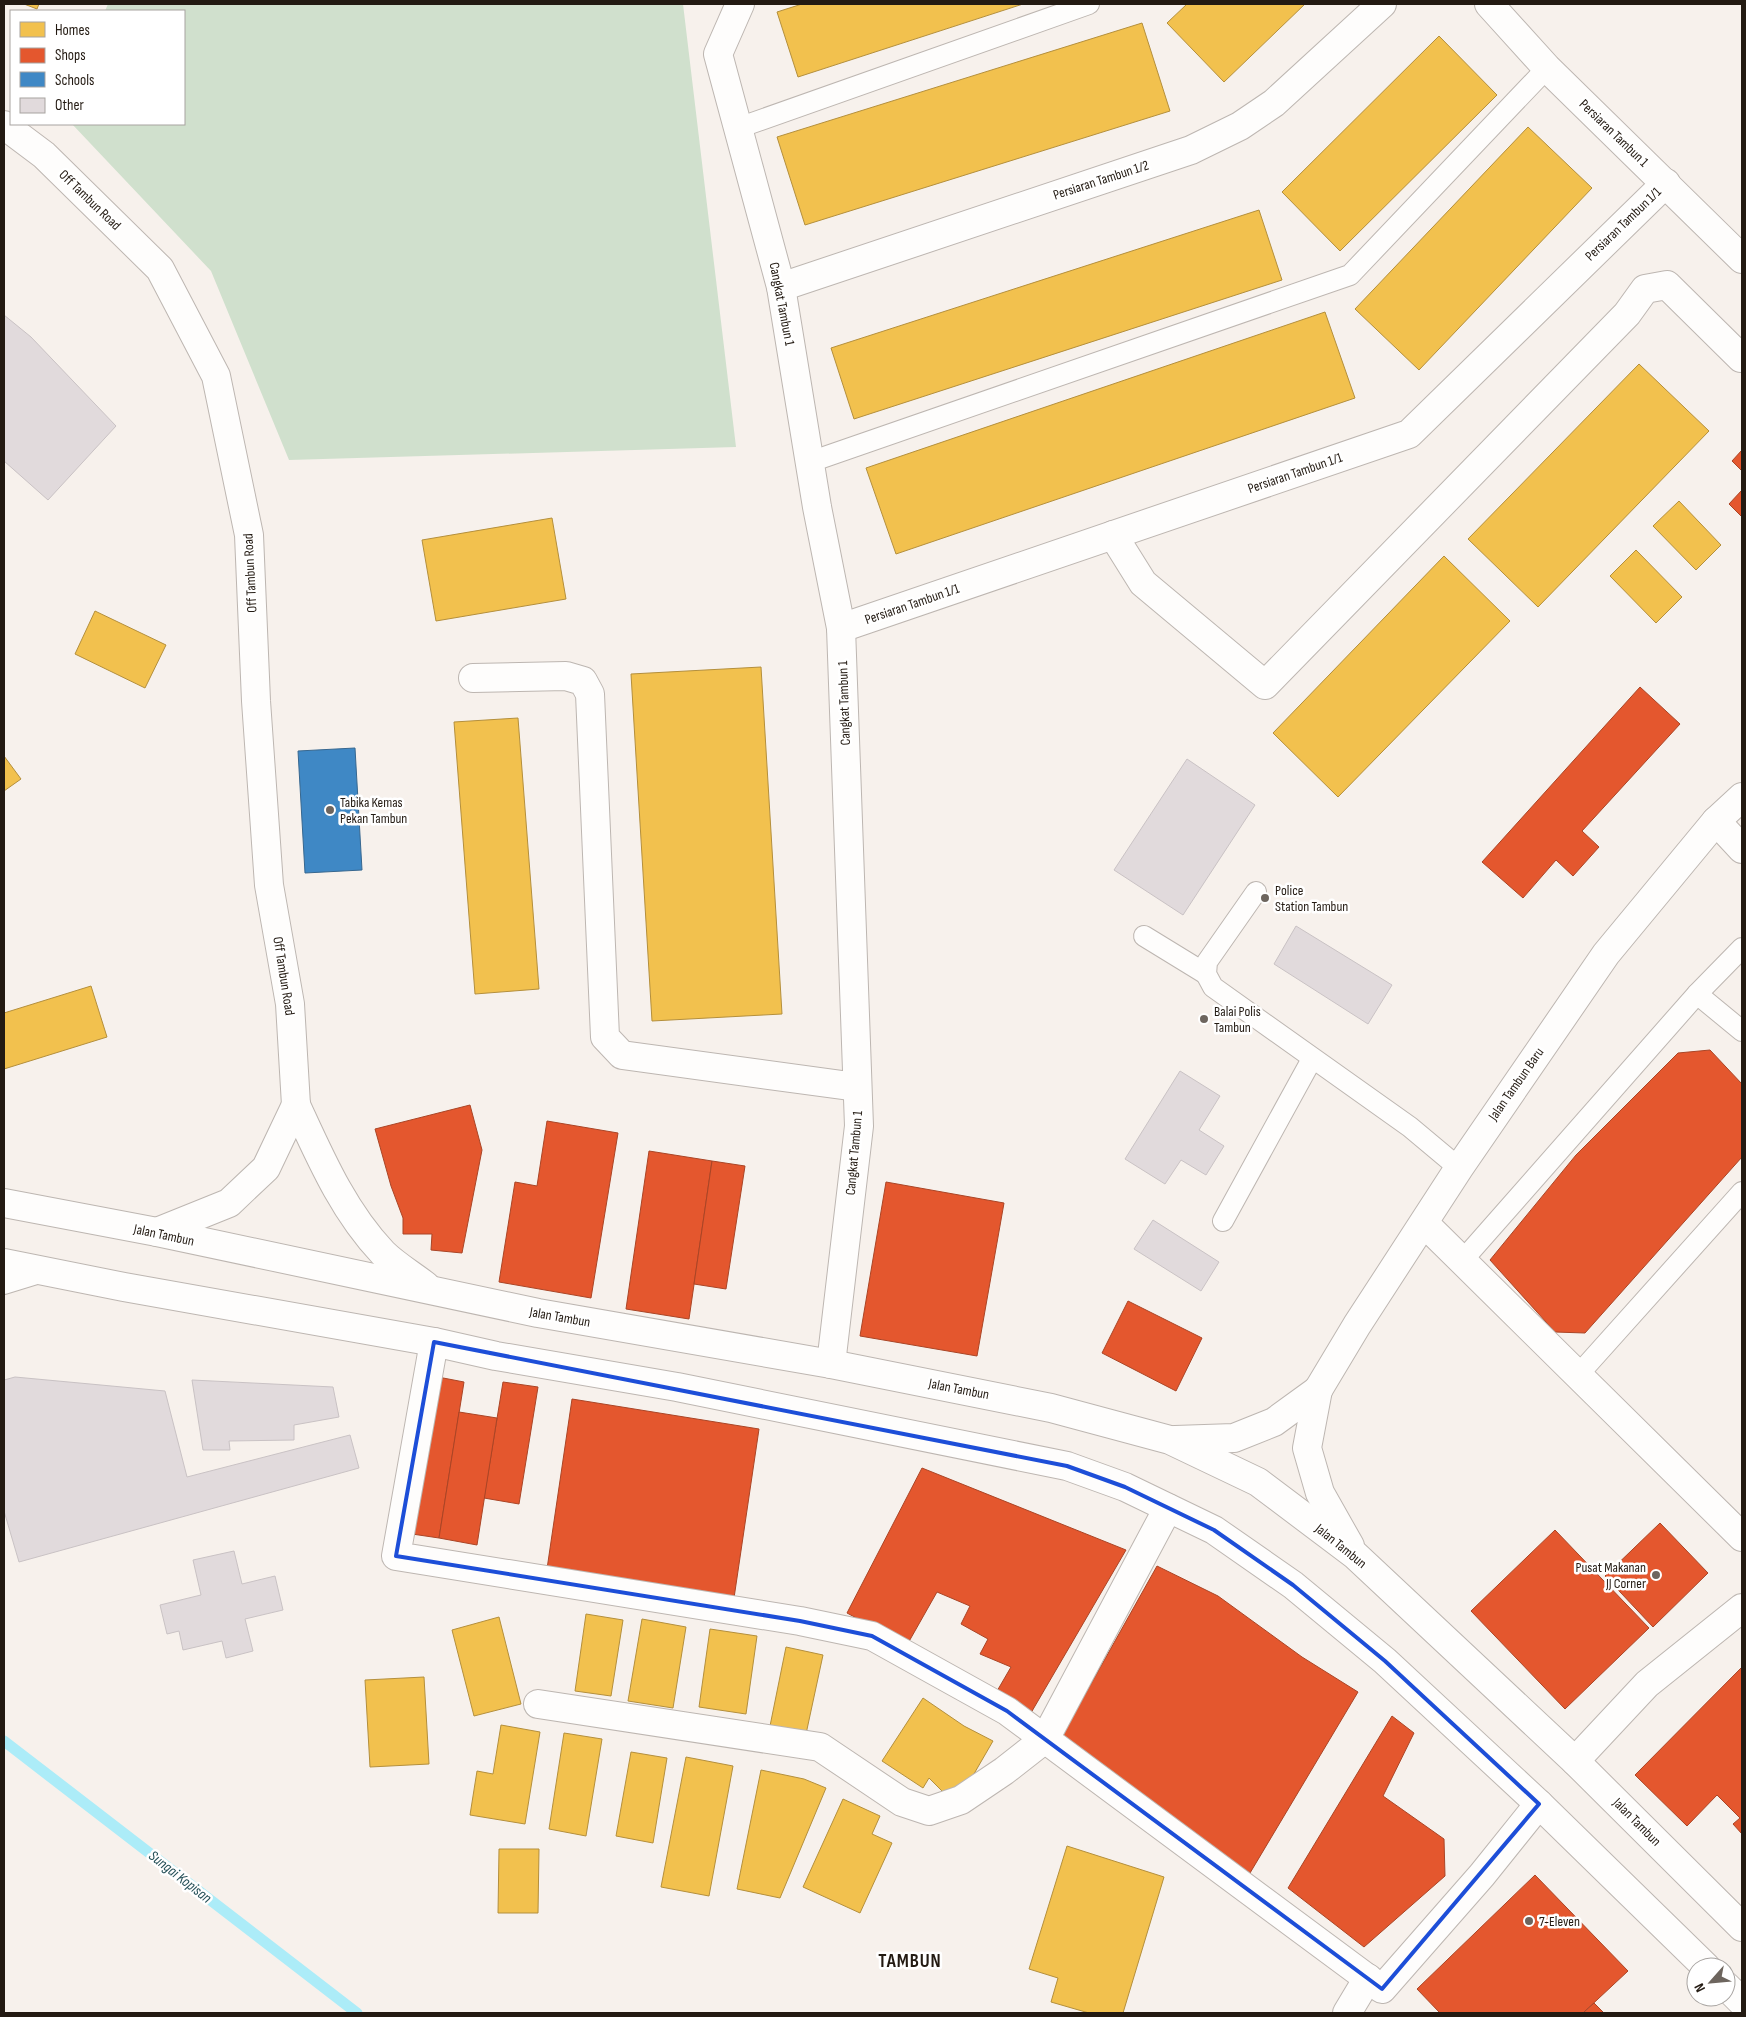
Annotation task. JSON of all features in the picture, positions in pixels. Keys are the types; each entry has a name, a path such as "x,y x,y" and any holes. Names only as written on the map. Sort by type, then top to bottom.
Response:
{"street":[{"name":"Cangkat Tambun 1","path":"740,4 718,54 780,287 841,628 859,1126 831,1364"},
{"name":"Persiaran Tambun 1/2","path":"780,287 1200,146 1240,126 1274,103 1382,4"},
{"name":"Persiaran Tambun 1","path":"1489,4 1547,68 1666,182 1742,259"},
{"name":"Off Tambun Road","path":"4,125 44,155 160,269 216,376 249,534 256,701 269,885 290,1004 296,1105"},
{"name":"Persiaran Tambun 1/1","path":"841,628 1409,434 1666,182"},
{"path":"1113,535 1143,583 1265,685 1627,314 1645,288 1667,285 1741,358"},
{"path":"473,678 566,676 583,681 590,694 605,1038 622,1055 857,1087"},
{"name":"Jalan Tambun Baru","path":"1318,1390 1357,1325 1459,1168 1606,954 1716,822 1742,798"},
{"path":"1716,822 1742,849"},
{"path":"157,1232 229,1203 266,1168 296,1105"},
{"path":"296,1105 329,1175 354,1215 384,1253 429,1289"},
{"name":"Jalan Tambun","path":"4,1204 157,1232 258,1256 429,1289 538,1314 831,1364 1051,1408 1170,1440 1258,1482 1355,1555 1575,1760 1742,1927"},
{"path":"1424,1223 1742,1537"},
{"path":"4,1264 434,1342 496,1356 677,1387 1067,1466 1125,1488 1214,1530 1292,1585 1385,1661 1539,1804 1696,1957"},
{"path":"434,1342 396,1556 800,1620 872,1636 1007,1711 1382,1989 1482,1875 1539,1804"},
{"path":"1170,1440 1234,1438 1274,1422 1318,1390"},
{"path":"1318,1390 1307,1448 1320,1493 1355,1555"},
{"path":"538,1704 820,1747 902,1802 929,1811 961,1800 1004,1771 1045,1739 1168,1508"},
{"path":"1575,1760 1647,1684 1742,1608"},
{"path":"1347,2013 1368,1978"}],"lane":[{"path":"738,128 1089,4"},
{"path":"810,462 1350,275 1547,68"},
{"path":"1206,974 1208,962 1256,892"},
{"path":"1144,936 1206,974 1213,987 1410,1127 1459,1168"},
{"path":"1462,1261 1697,994 1742,948"},
{"path":"1697,994 1742,1031"},
{"path":"1223,1221 1312,1059"},
{"path":"1578,1375 1742,1192"},
{"path":"4,1284 45,1272"}],"highlighted area":[{"path":"434,1342 1067,1466 1125,1487 1214,1530 1293,1585 1385,1661 1539,1804 1382,1989 1007,1711 872,1636 800,1621 396,1556"}],"green space":[{"path":"108,4 683,4 736,447 289,460 211,271 73,125 185,125 185,10 105,10"}],"building: Homes":[{"path":"24,4 39,4 37,9"},
{"path":"802,4 1023,4 798,77 777,12"},
{"path":"1187,4 1305,4 1224,82 1167,23"},
{"path":"1142,23 1170,111 805,225 777,137"},
{"path":"1439,36 1497,95 1340,251 1282,192"},
{"path":"1528,127 1592,188 1419,370 1355,309"},
{"path":"1259,210 1282,280 854,419 831,348"},
{"path":"1325,312 1355,398 896,554 866,468"},
{"path":"1639,364 1709,431 1538,607 1468,539"},
{"path":"1679,501 1721,545 1696,570 1653,526"},
{"path":"552,518 566,599 436,621 422,540"},
{"path":"1636,550 1682,597 1656,623 1610,576"},
{"path":"1444,556 1510,621 1338,797 1273,733"},
{"path":"95,611 166,645 145,688 75,654"},
{"path":"761,667 782,1014 652,1021 631,674"},
{"path":"518,718 539,989 475,994 454,722"},
{"path":"4,756 21,779 4,791"},
{"path":"91,986 107,1037 4,1069 4,1013"},
{"path":"586,1614 623,1620 611,1696 575,1691"},
{"path":"499,1617 521,1704 474,1716 452,1630"},
{"path":"642,1619 686,1627 673,1708 628,1701"},
{"path":"710,1629 757,1636 746,1714 699,1707"},
{"path":"786,1647 823,1655 806,1734 770,1726"},
{"path":"424,1677 429,1764 370,1767 365,1680"},
{"path":"923,1698 964,1726 993,1741 971,1779 945,1794 929,1778 923,1788 882,1761"},
{"path":"501,1725 540,1732 525,1824 470,1815 477,1771 493,1774"},
{"path":"564,1733 602,1739 586,1836 549,1829"},
{"path":"631,1752 667,1758 653,1843 616,1836"},
{"path":"686,1757 733,1766 709,1896 661,1887"},
{"path":"761,1770 804,1779 826,1788 780,1898 737,1889"},
{"path":"843,1799 880,1816 872,1834 892,1843 860,1913 803,1887"},
{"path":"1067,1846 1164,1877 1123,2013 1089,2013 1051,2002 1058,1978 1029,1969"},
{"path":"499,1849 539,1849 538,1913 498,1913"}],"building: Shops":[{"path":"1742,450 1742,471 1732,461"},
{"path":"1742,490 1742,517 1729,504"},
{"path":"1640,687 1680,724 1582,831 1599,847 1573,876 1556,860 1523,898 1482,862"},
{"path":"1710,1050 1742,1084 1742,1157 1585,1333 1555,1332 1490,1260 1576,1155 1678,1053"},
{"path":"470,1105 482,1150 462,1253 431,1250 432,1234 403,1234 403,1218 391,1186 375,1129"},
{"path":"547,1121 618,1133 591,1298 499,1282 515,1182 537,1186"},
{"path":"649,1151 712,1161 689,1319 626,1309"},
{"path":"712,1161 745,1166 726,1289 694,1284"},
{"path":"886,1182 1004,1203 977,1356 860,1336"},
{"path":"1128,1301 1202,1338 1176,1391 1102,1353"},
{"path":"438,1377 464,1382 439,1538 412,1534"},
{"path":"503,1382 538,1387 519,1504 484,1498"},
{"path":"572,1399 759,1429 734,1598 547,1569"},
{"path":"459,1412 497,1418 477,1545 439,1538"},
{"path":"922,1468 1126,1550 1028,1718 993,1698 1011,1667 980,1654 988,1639 961,1624 970,1606 937,1592 907,1645 847,1613"},
{"name":"Pusat Makanan JJ Corner","path":"1660,1523 1708,1573 1653,1627 1605,1576"},
{"path":"1555,1530 1649,1628 1565,1709 1471,1611"},
{"path":"1157,1566 1218,1596 1302,1657 1358,1692 1250,1873 1059,1741"},
{"path":"1742,1667 1742,1834 1733,1824 1740,1818 1717,1795 1687,1826 1635,1775"},
{"path":"1392,1716 1414,1733 1383,1796 1444,1839 1445,1876 1364,1947 1288,1888"},
{"path":"1535,1875 1628,1971 1583,2013 1440,2013 1417,1989"},
{"path":"1594,2003 1604,2013 1583,2013"}],"building: Schools":[{"name":"Tabika Kemas Pekan Tambun","path":"355,748 362,870 305,873 298,751"}],"building: Other":[{"path":"4,315 31,337 116,426 48,500 4,461"},
{"path":"1187,759 1255,805 1183,915 1114,870"},
{"path":"1296,926 1392,985 1368,1024 1274,964"},
{"path":"1180,1071 1220,1096 1199,1130 1224,1146 1206,1175 1181,1160 1165,1184 1125,1159"},
{"path":"1153,1220 1219,1262 1201,1291 1134,1249"},
{"path":"15,1377 165,1391 187,1477 350,1435 359,1468 19,1562 4,1511 4,1380"},
{"path":"192,1380 333,1387 339,1417 294,1425 294,1440 229,1441 230,1450 203,1450"},
{"path":"234,1551 242,1584 275,1576 283,1610 245,1619 253,1651 226,1658 222,1641 183,1650 179,1631 167,1634 160,1605 201,1595 193,1560"}],"waterway":[{"name":"Sungai Kopisan","path":"4,1741 357,2013"}],"place":[{"name":"Tabika Kemas Pekan Tambun","path":"330,810"},
{"name":"Police Station Tambun","path":"1265,898"},
{"name":"Balai Polis Tambun","path":"1204,1019"},
{"name":"Pusat Makanan JJ Corner","path":"1656,1575"},
{"name":"7-Eleven","path":"1529,1921"}],"district":[{"name":"TAMBUN","path":"910,1961"}]}
